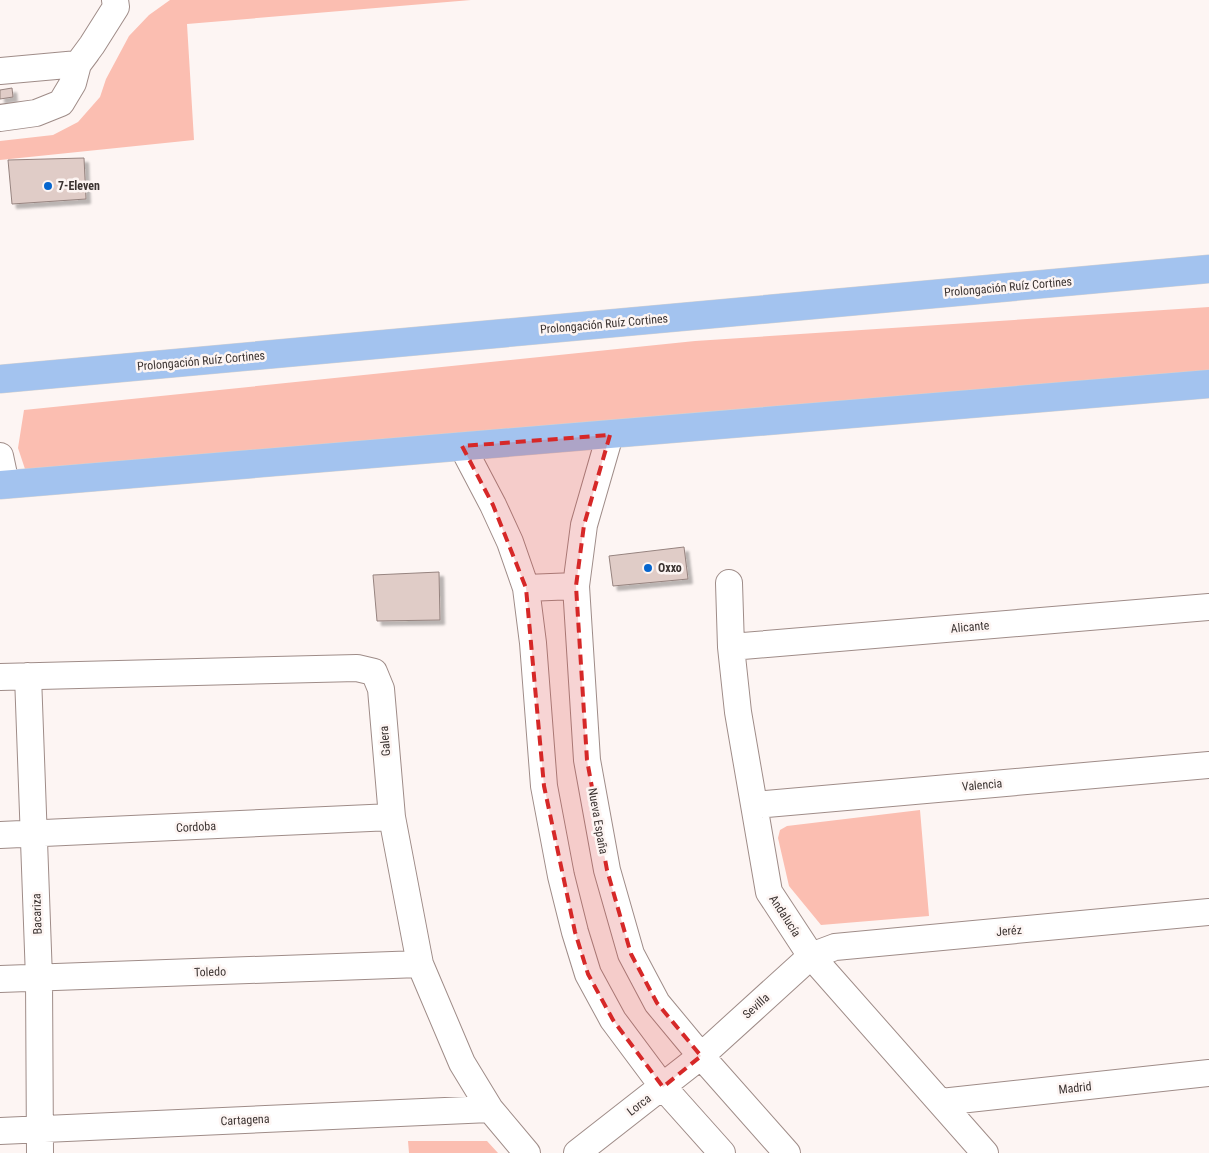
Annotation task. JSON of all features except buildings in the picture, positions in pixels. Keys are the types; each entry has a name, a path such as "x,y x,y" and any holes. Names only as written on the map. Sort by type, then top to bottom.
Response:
{"main road":[{"name":"Prolongación Ruíz Cortines","path":"0,379 1209,269"},
{"path":"3,484 1209,384"}],"street":[{"path":"0,118 36,113 61,104 73,83 85,54 116,6 115,0"},
{"path":"0,71 85,54"},
{"name":"Nueva España","path":"610,435 584,525 576,586 587,760 606,870 630,954 657,1003 787,1153"},
{"path":"462,446 510,542 526,588 533,643 544,786 574,932 588,974 613,1020 663,1087 722,1153"},
{"path":"0,456 3,484"},
{"name":"Andalucía","path":"729,583 731,647 738,712 769,892 811,956 985,1153"},
{"path":"526,588 576,586"},
{"name":"Alicante","path":"731,647 1209,608"},
{"name":"Galera","path":"0,676 357,668 374,672 381,689 392,817 420,964 462,1063 490,1109 527,1153"},
{"name":"Bacariza","path":"28,676 39,978 40,1141"},
{"name":"Valencia","path":"755,805 1209,766"},
{"name":"Cordoba","path":"0,835 34,835 392,817"},
{"name":"Jeréz","path":"811,956 835,947 1209,912"},
{"name":"Sevilla","path":"701,1056 811,956"},
{"name":"Toledo","path":"0,979 420,964"},
{"name":"Lorca","path":"577,1153 701,1056"},
{"name":"Madrid","path":"941,1102 1209,1073"},
{"name":"Cartagena","path":"0,1131 40,1141 490,1109"}],"highlighted area":[{"path":"610,435 584,525 576,586 587,760 607,870 631,954 657,1003 701,1056 663,1087 613,1020 588,974 575,932 544,786 526,588 493,505 462,446"}],"shaded area":[{"path":"170,0 471,0 187,24 194,140 0,160 0,141 53,135 78,122 100,97 106,79 129,36 149,15"},
{"path":"1209,307 1209,371 25,469 18,448 24,410 695,341"},
{"path":"920,810 929,916 821,925 789,886 778,838 780,830 787,826"},
{"path":"408,1141 487,1141 498,1153 409,1153"}],"place":[{"name":"7-Eleven","path":"48,186"},
{"name":"Oxxo","path":"648,568"}]}
